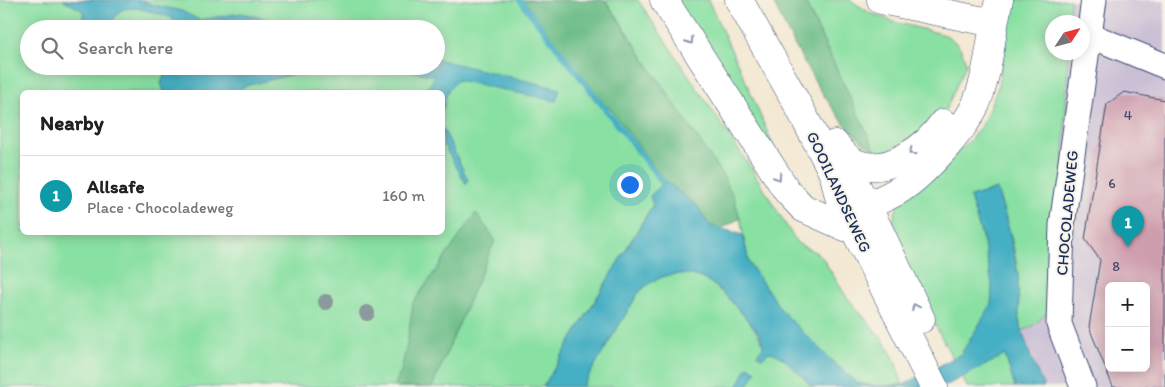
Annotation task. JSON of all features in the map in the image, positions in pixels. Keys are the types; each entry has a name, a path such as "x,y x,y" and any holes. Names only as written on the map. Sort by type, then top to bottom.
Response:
{"street":[{"path":"664,0 787,191 803,208 845,227 916,177 963,125 976,104 988,63 989,11"},
{"name":"GOOILANDSEWEG","path":"739,0 834,176 842,189 853,199 928,355 949,387"},
{"name":"GOOILANDSEWEG","path":"757,0 785,47 835,144 861,217"},
{"path":"882,0 989,11"},
{"name":"CHOCOLADEWEG","path":"1090,28 1094,0"},
{"path":"835,144 844,155 855,162 868,166 882,166 901,160 918,149 941,126 957,104 969,77 989,11"},
{"path":"1090,35 1165,66"},
{"name":"CHOCOLADEWEG","path":"1083,387 1058,324 1062,224 1085,60"},
{"name":"GOOILANDSEWEG","path":"928,355 934,387"}],"shaded area":[{"path":"1070,0 1165,0 1165,387 1044,387 1022,331 1034,325 1059,270 1068,60 1090,60 1090,15 1069,15"}],"green space":[{"path":"0,0 535,0 669,174 652,202 653,204 543,387 0,387"},
{"path":"524,0 605,0 723,176 734,198 740,218 721,229 709,225 697,206 665,181 610,108 596,102"},
{"path":"605,0 638,0 751,168 797,243 822,257 846,296 883,340 894,358 903,385 875,386 857,383 782,311 749,263 740,218 627,31"},
{"path":"676,0 708,0 774,148 786,167 805,187 810,199 799,193"},
{"path":"772,0 804,0 875,150 860,140 845,125 830,105 802,60"},
{"path":"804,0 850,0 870,13 894,22 946,35 955,42 961,49 966,63 947,107 932,126 884,154 875,150"},
{"path":"1013,0 1070,0 1069,15 1045,15 1045,60 1068,60 1059,270 1054,307 1034,325 1022,331 1018,311 1018,277 1015,255 997,189 970,197 986,250 992,279 991,304 982,322 961,354 953,359 897,253 890,232 896,210 904,194 955,155 972,138 983,123 998,87"},
{"path":"476,213 495,240 432,387 394,387 401,371 413,303"},
{"path":"685,273 702,278 714,285 749,321 761,340 763,347 758,355 774,352 813,387 747,387 756,371 748,366 737,387 582,387 639,292 660,278"},
{"path":"1005,355 1015,387 967,387 962,376"}],"water":[{"path":"63,0 142,0 150,4 182,11 199,20 173,20 173,18 145,10 130,8 119,12 114,20 83,20 83,11"},
{"path":"241,13 271,20 199,20"},
{"path":"445,61 560,89 556,101 457,80 447,92 445,100 445,90 427,90 435,76 430,75 445,75"},
{"path":"165,75 290,75 245,86 240,90 163,90 161,83"},
{"path":"445,132 468,180 466,184 445,147"},
{"path":"665,181 697,206 709,225 743,235 749,263 782,311 857,383 875,386 903,385 961,354 991,305 992,284 983,239 970,197 997,189 1009,230 1018,275 1019,321 1031,357 1044,387 1015,387 1005,355 943,387 813,387 780,356 769,352 762,358 757,354 763,347 759,334 719,289 699,277 679,274 668,275 658,279 648,284 639,292 582,387 543,387 653,205 650,196"},
{"path":"748,366 756,371 747,387 737,387"}],"building":[{"path":"1124,92 1165,100 1165,387 1113,387 1107,372 1150,372 1150,282 1105,282 1105,367 1089,327 1100,260 1085,239 1107,104"}],"waterway":[{"path":"520,0 667,188"}],"place":[{"name":"Allsafe","path":"1128,247"}]}
